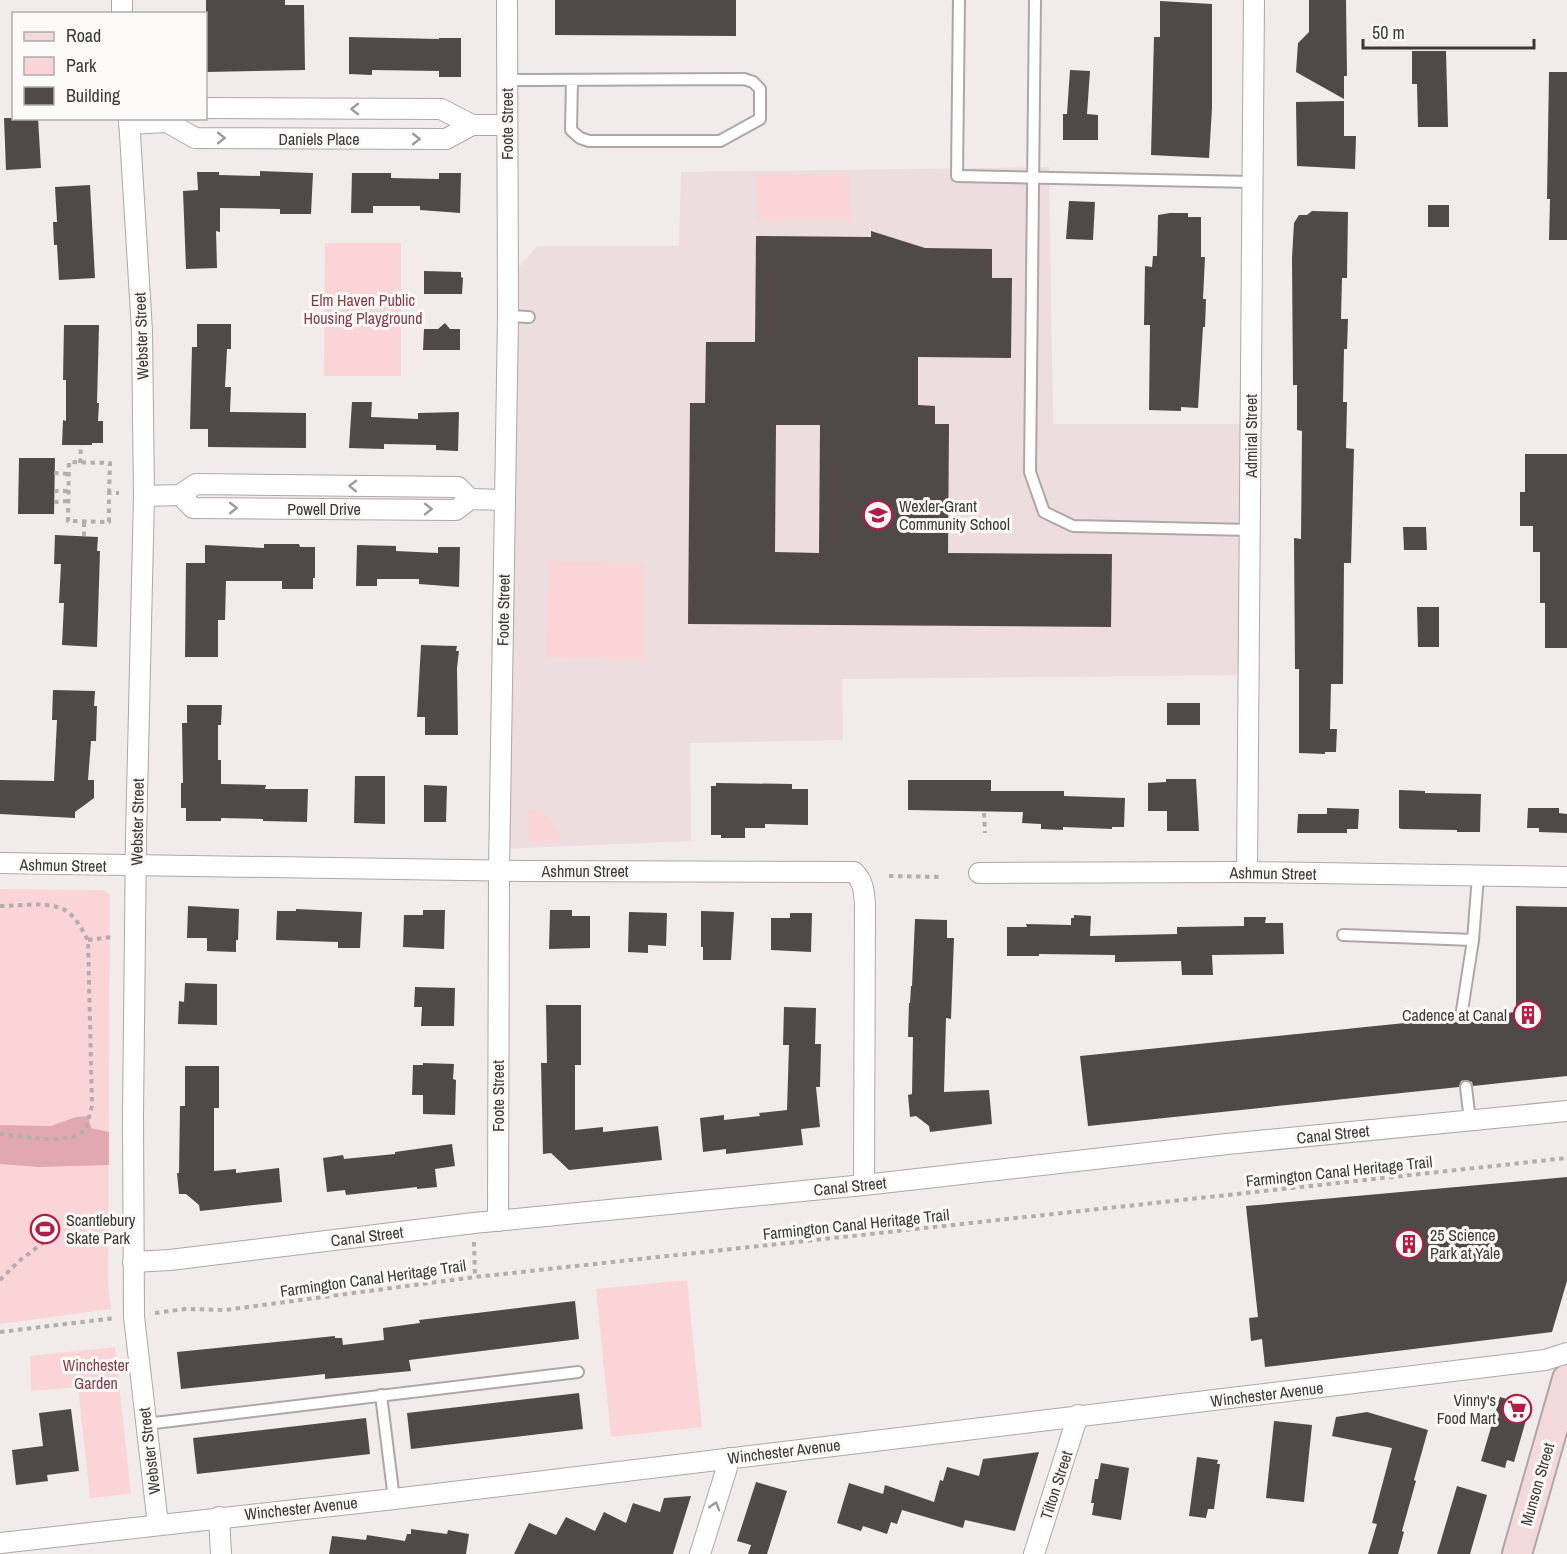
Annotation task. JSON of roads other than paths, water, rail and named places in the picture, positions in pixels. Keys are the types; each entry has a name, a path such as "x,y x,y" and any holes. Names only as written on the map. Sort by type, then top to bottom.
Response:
{"main road":[{"name":"Munson Street","path":"1517,1554 1567,1378"}],"street":[{"name":"Foote Street","path":"498,1221 499,870 508,316 507,0"},
{"name":"Admiral Street","path":"1247,872 1254,0"},
{"name":"Daniels Place","path":"207,108 441,109 472,125 506,125"},
{"name":"Daniels Place","path":"129,121 170,120 195,138 446,139 472,125"},
{"name":"Webster Street","path":"129,121 142,331 144,496 136,866 134,1317 158,1525"},
{"name":"Powell Drive","path":"144,496 180,495 196,484 458,487 470,499 505,500"},
{"name":"Ashmun Street","path":"0,863 854,873 861,878 865,905 864,1185"},
{"name":"Ashmun Street","path":"979,873 1247,872 1567,877"},
{"name":"Canal Street","path":"133,1262 170,1260 474,1223 864,1185 1227,1144 1567,1111"},
{"name":"Winchester Avenue","path":"0,1543 1533,1361 1567,1353"},
{"name":"Tilton Street","path":"1034,1554 1078,1415"},
{"path":"700,1554 730,1458"},
{"path":"219,1517 221,1554"}],"lane":[{"path":"959,0 957,176 1252,182"},
{"path":"1035,0 1030,472 1044,512 1073,526 1251,530"},
{"path":"507,80 744,79 753,81 760,89 760,119 720,141 589,141 580,138 572,130 572,80"},
{"path":"508,316 529,317"},
{"path":"1461,1017 1473,940 1478,876"},
{"path":"1343,935 1473,940"},
{"path":"1466,1087 1470,1120"},
{"path":"146,1424 578,1372"},
{"path":"381,1395 394,1498"}],"place":[{"name":"Wexler-Grant Community School","path":"878,515"},
{"name":"Cadence at Canal","path":"1528,1015"},
{"name":"Scantlebury Skate Park","path":"45,1229"},
{"name":"25 Science Park at Yale","path":"1409,1244"},
{"name":"Vinny's Food Mart","path":"1517,1409"}],"park label":[{"name":"Elm Haven Public Housing Playground","path":"363,309"},
{"name":"Winchester Garden","path":"96,1374"}]}
